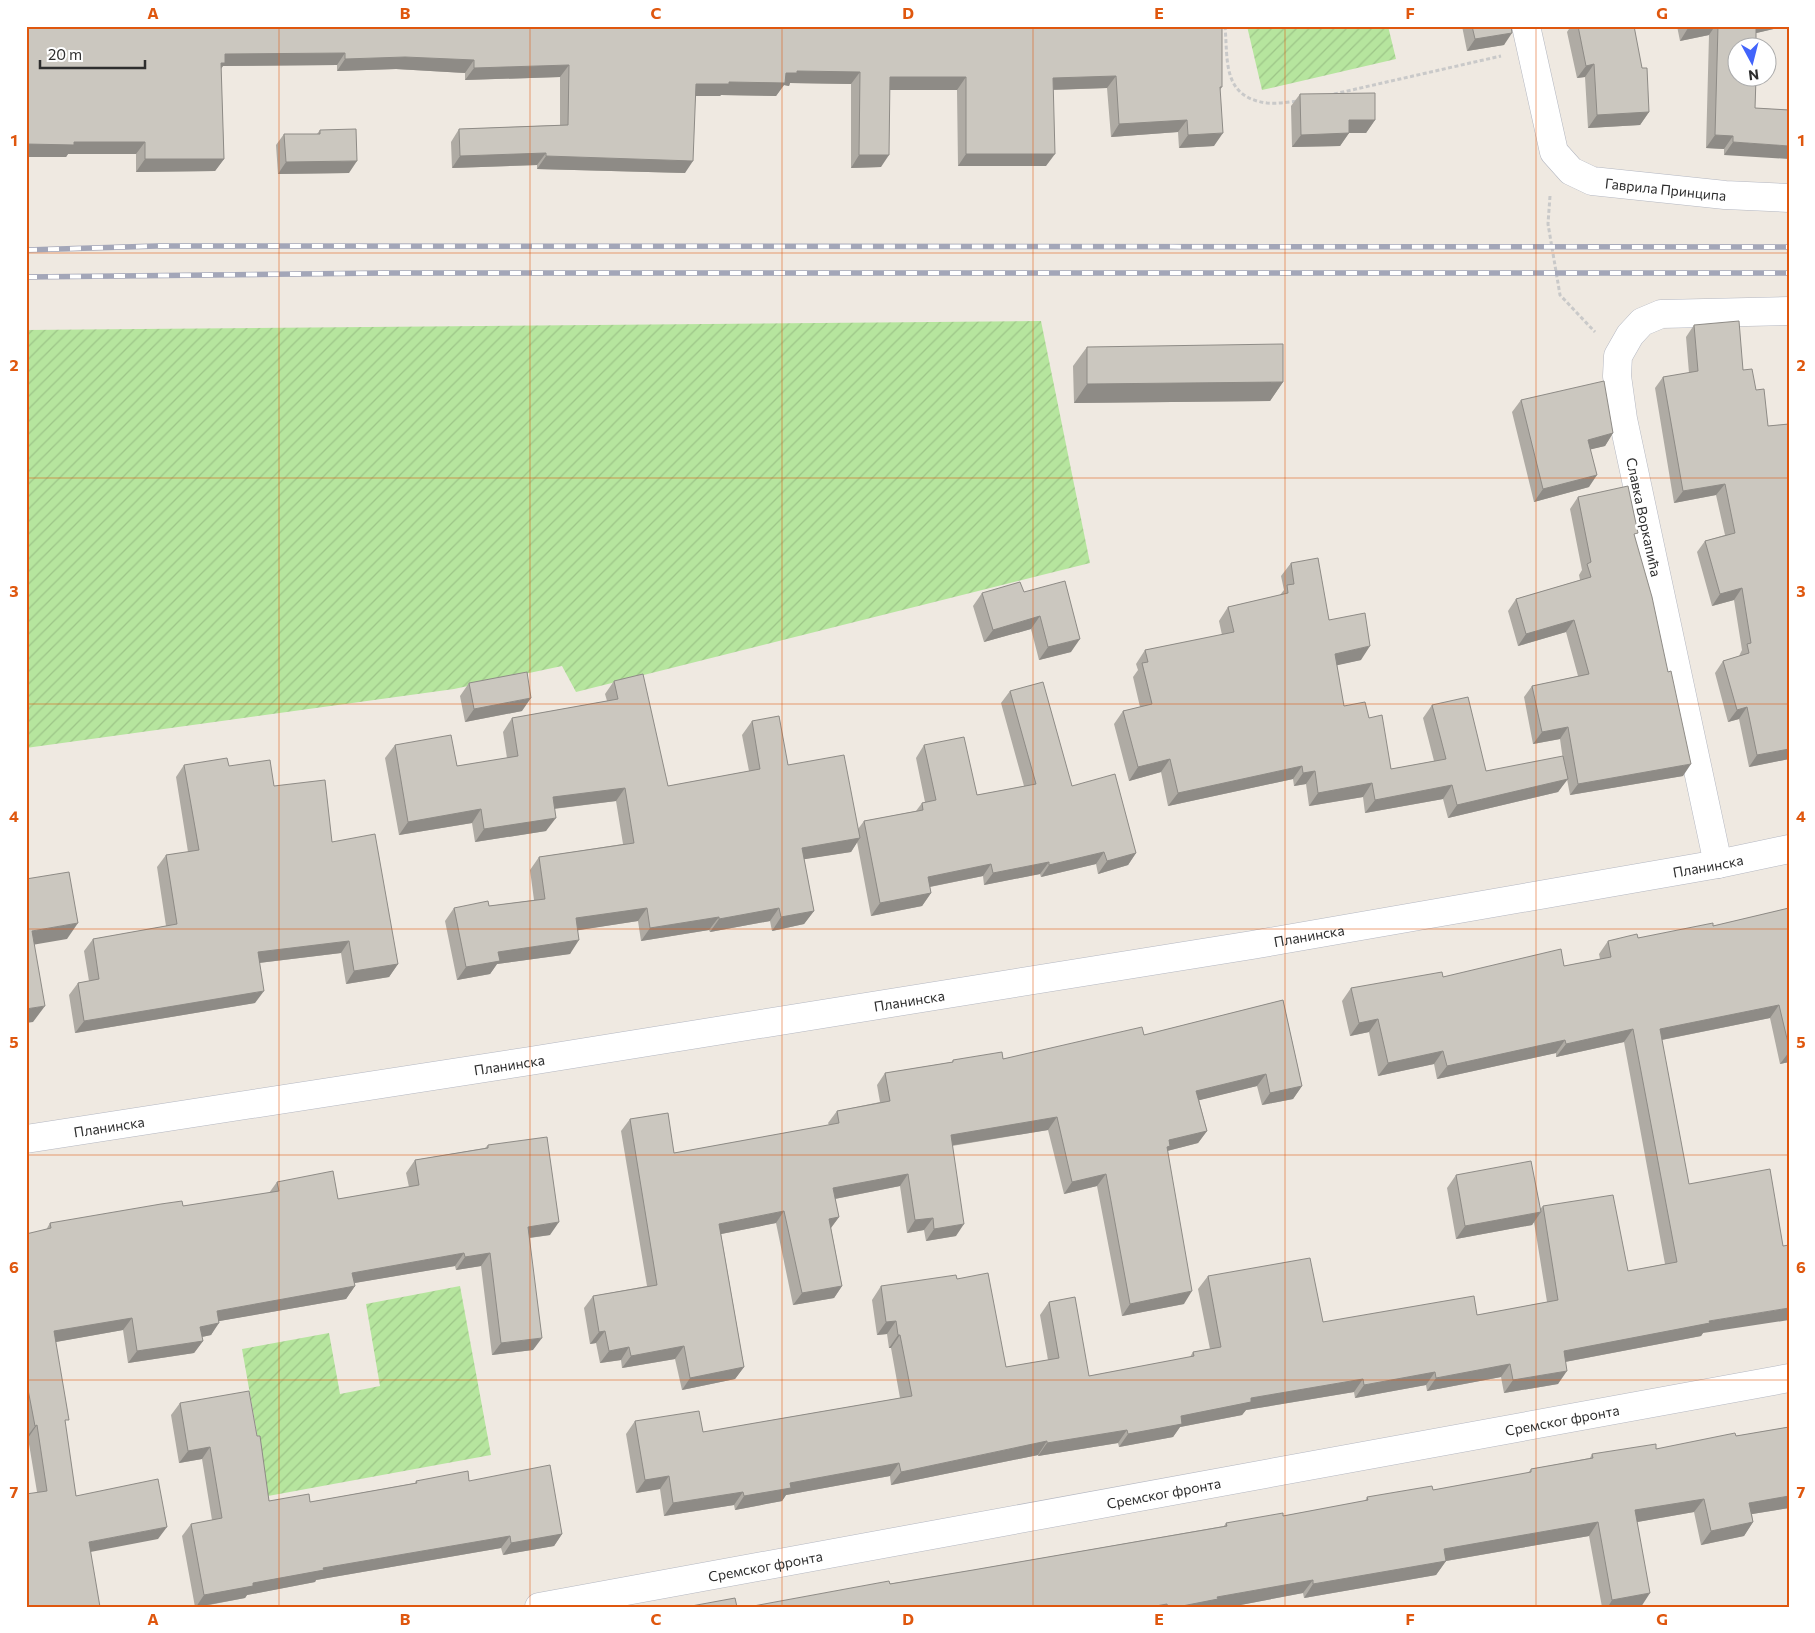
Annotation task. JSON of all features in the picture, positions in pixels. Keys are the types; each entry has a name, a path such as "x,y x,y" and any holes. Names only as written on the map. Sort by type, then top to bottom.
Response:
{"street":[{"path":"1529,38 1554,152"},
{"name":"Гаврила Принципа","path":"1554,152 1571,171 1592,181 1725,195 1789,198"},
{"name":"Славка Воркапића","path":"1718,864 1623,419 1617,376 1618,356 1630,335 1642,322 1661,314 1789,311"},
{"name":"Планинска","path":"26,1138 539,1059 1252,945 1789,850"},
{"name":"Сремског фронта","path":"539,1607 591,1602 1789,1378"}],"path":[{"path":"1225,26 1230,77 1236,90 1267,103 1305,100"},
{"path":"1334,94 1529,38"},
{"path":"1554,152 1548,224 1560,295 1618,356"}],"green space":[{"path":"1247,26 1388,26 1396,59 1262,90"},
{"path":"1041,321 1090,563 576,692 562,666 454,689 26,748 26,330"},
{"path":"460,1286 491,1455 268,1496 242,1349 329,1333 340,1394 380,1386 366,1304"}],"building":[{"path":"26,26 1222,26 1222,87 1220,87 1223,133 1188,135 1187,120 1119,124 1116,76 1053,78 1055,154 966,154 966,77 890,77 889,155 859,155 860,72 797,71 797,73 786,73 785,83 729,82 729,84 696,84 693,161 546,156 546,153 460,156 459,129 568,125 569,65 474,68 474,60 405,57 345,59 345,53 225,54 225,63 221,63 224,159 145,159 145,142 74,142 74,145 26,144"},
{"path":"1472,26 1511,26 1512,33 1475,39"},
{"path":"1578,26 1634,26 1642,68 1647,68 1649,112 1597,115 1594,64 1586,66"},
{"path":"1718,26 1756,26 1756,38 1728,38 1728,88 1756,88 1755,108 1789,110 1789,146 1733,142 1733,136 1715,135"},
{"path":"1375,93 1375,120 1349,120 1349,133 1301,135 1300,94"},
{"path":"356,129 357,161 286,162 284,134 320,134 320,130"},
{"path":"1739,321 1743,370 1752,369 1756,390 1764,389 1768,426 1789,424 1789,749 1757,755 1747,707 1737,710 1723,661 1749,653 1747,644 1751,643 1742,588 1720,594 1705,541 1735,533 1725,484 1683,491 1663,377 1698,371 1694,325"},
{"path":"1283,344 1283,382 1087,384 1087,347"},
{"path":"1604,381 1613,433 1588,440 1597,475 1543,489 1521,400"},
{"path":"1628,486 1638,533 1634,534 1652,597 1668,672 1671,671 1691,764 1578,784 1568,727 1542,732 1532,686 1589,674 1574,620 1526,634 1516,599 1591,577 1587,564 1591,562 1578,497"},
{"path":"1318,558 1329,620 1365,613 1370,646 1335,654 1344,706 1365,702 1369,718 1382,715 1391,769 1446,759 1432,705 1468,697 1486,771 1563,756 1568,779 1457,805 1452,785 1375,800 1372,783 1318,793 1315,771 1303,773 1302,766 1178,793 1170,759 1138,767 1123,711 1152,704 1142,663 1148,662 1145,650 1234,632 1228,607 1288,593 1287,585 1294,584 1291,563"},
{"path":"1065,581 1080,639 1048,647 1040,616 993,630 982,593 1020,582 1024,592"},
{"path":"527,672 531,698 474,709 469,683"},
{"path":"643,674 668,786 760,769 752,721 779,716 788,765 844,755 860,838 802,848 814,911 781,917 779,908 719,919 719,917 650,928 647,908 576,918 579,940 498,952 500,961 466,967 454,908 488,901 489,906 545,899 539,857 634,843 625,788 553,797 556,818 484,829 481,809 408,822 395,745 451,735 457,766 518,756 512,718 618,699 614,681"},
{"path":"1043,682 1072,786 1115,774 1136,853 1107,861 1104,852 1049,865 1049,862 993,873 991,864 928,877 931,893 880,903 864,821 923,810 922,803 936,800 924,745 964,737 977,795 1036,784 1010,691"},
{"path":"227,758 229,766 270,760 274,786 325,780 332,842 375,834 398,964 354,971 349,941 258,952 264,991 84,1021 78,983 99,979 93,939 177,924 166,855 199,850 184,765"},
{"path":"69,872 78,923 32,931 45,1006 26,1009 26,879"},
{"path":"1789,908 1789,1047 1779,1005 1660,1029 1689,1184 1770,1169 1783,1246 1789,1245 1789,1308 1709,1321 1710,1323 1564,1351 1567,1371 1513,1380 1510,1364 1436,1378 1435,1372 1364,1385 1363,1379 1251,1398 1251,1402 1181,1416 1182,1424 1128,1434 1127,1430 1047,1443 1047,1441 901,1472 899,1463 790,1483 791,1488 744,1496 743,1492 673,1503 669,1476 645,1480 635,1421 699,1411 703,1432 912,1396 900,1335 898,1335 896,1321 886,1322 881,1286 956,1275 957,1279 988,1273 1006,1367 1059,1358 1049,1302 1075,1297 1089,1376 1194,1356 1193,1352 1221,1347 1208,1276 1310,1258 1323,1322 1474,1296 1477,1315 1558,1300 1543,1206 1613,1195 1628,1271 1677,1262 1633,1029 1566,1044 1565,1040 1447,1066 1443,1051 1388,1063 1378,1019 1359,1023 1351,988 1442,972 1443,977 1561,949 1564,966 1611,957 1608,941 1637,934 1638,938 1713,923 1713,926"},
{"path":"1283,1000 1302,1086 1270,1093 1266,1074 1196,1091 1207,1131 1169,1140 1170,1146 1167,1147 1192,1291 1130,1304 1106,1174 1072,1182 1057,1117 951,1135 964,1224 934,1229 933,1218 915,1220 908,1174 833,1188 839,1217 829,1219 842,1286 802,1293 784,1211 719,1224 744,1367 690,1378 684,1346 631,1356 629,1347 609,1351 605,1331 599,1332 593,1296 657,1285 630,1119 668,1113 674,1153 839,1123 837,1111 890,1101 885,1073 1002,1052 1003,1059 1142,1027 1144,1035"},
{"path":"547,1137 559,1222 528,1227 542,1338 501,1343 490,1253 465,1257 464,1253 352,1273 355,1286 217,1311 219,1323 200,1327 203,1341 137,1351 132,1318 54,1331 69,1420 65,1420 76,1496 158,1479 167,1527 89,1542 100,1607 26,1607 26,1494 47,1491 37,1425 35,1426 26,1379 26,1234 51,1228 50,1223 161,1204 182,1201 183,1206 279,1191 277,1182 333,1171 338,1199 419,1185 415,1160 488,1148 488,1145"},
{"path":"1531,1161 1541,1212 1465,1226 1456,1175"},
{"path":"249,1391 257,1436 260,1436 269,1501 309,1494 310,1502 417,1483 416,1481 468,1471 469,1481 550,1465 562,1534 511,1543 510,1536 323,1568 324,1570 253,1583 253,1586 204,1595 191,1524 222,1518 210,1447 188,1451 180,1403"},
{"path":"1789,1427 1789,1496 1749,1503 1753,1522 1711,1531 1704,1499 1635,1510 1650,1593 1612,1600 1598,1522 1444,1549 1446,1561 1313,1584 1313,1580 1217,1597 1218,1599 1177,1607 1168,1607 1167,1604 1150,1607 748,1607 889,1581 890,1584 1227,1526 1226,1523 1283,1513 1283,1516 1368,1500 1367,1497 1432,1486 1433,1490 1531,1472 1531,1469 1593,1458 1592,1454 1656,1444 1656,1449 1735,1433 1736,1436"},
{"path":"735,1598 737,1607 686,1607"}],"railway":[{"path":"26,250 157,246 1789,247"},
{"path":"26,277 384,273 1789,273"}]}
